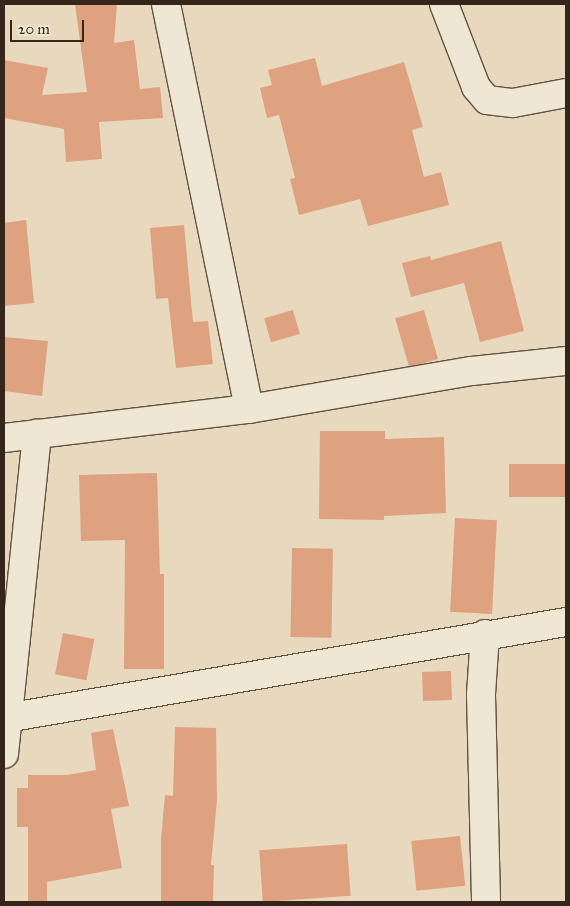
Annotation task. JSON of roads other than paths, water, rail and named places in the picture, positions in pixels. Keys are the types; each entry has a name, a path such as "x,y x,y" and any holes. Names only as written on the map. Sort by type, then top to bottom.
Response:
{"street":[{"path":"166,4 249,409"},
{"path":"444,4 476,87 487,100 513,103 566,93"},
{"path":"4,438 249,409 472,371 566,361"},
{"path":"4,754 6,701 37,434"},
{"path":"6,701 566,622"},
{"path":"485,634 481,704 486,902"}]}
